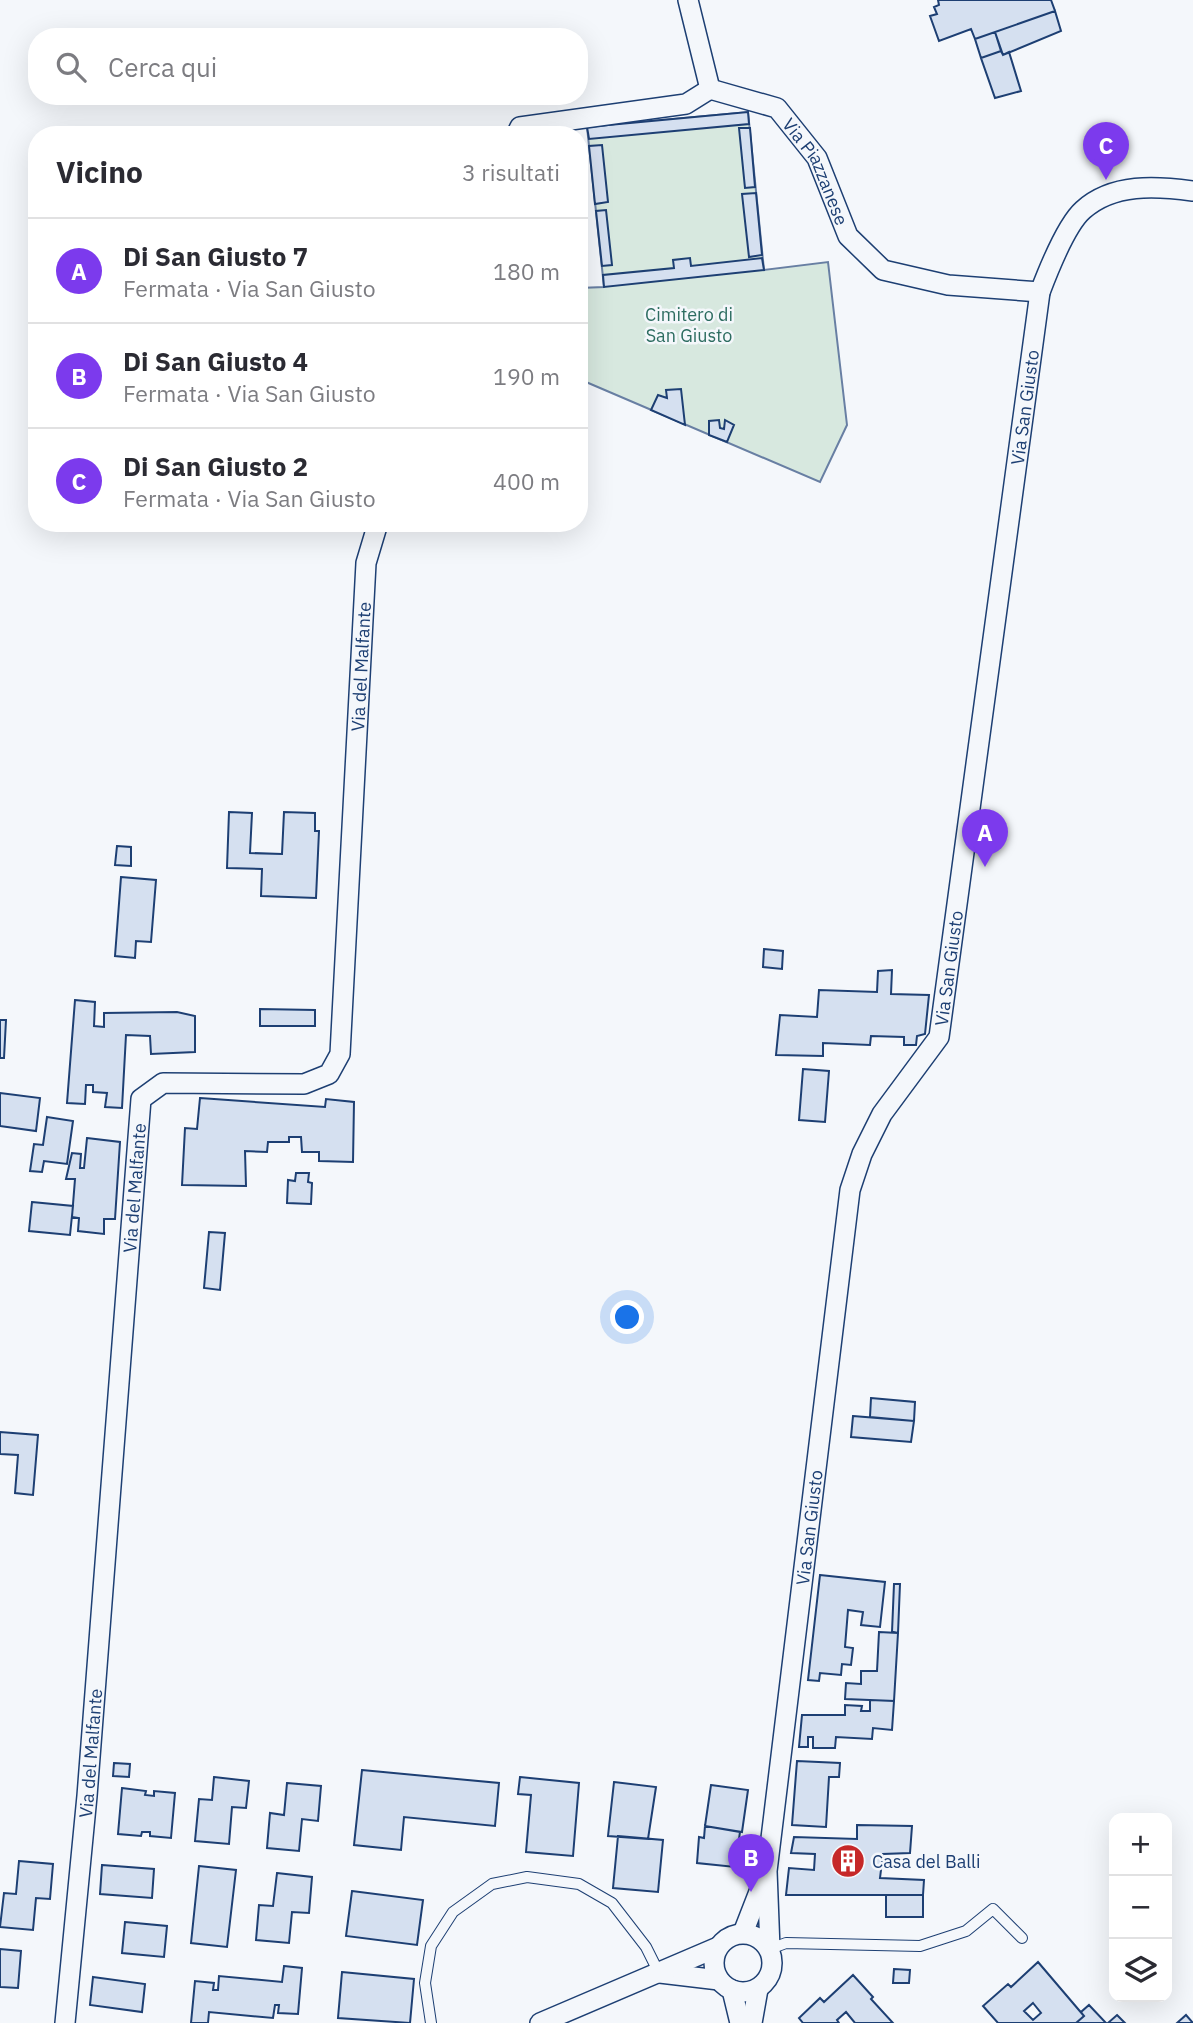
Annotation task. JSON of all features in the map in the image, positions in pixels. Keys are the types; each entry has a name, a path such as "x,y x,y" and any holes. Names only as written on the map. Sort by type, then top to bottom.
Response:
{"street":[{"path":"527,126 686,104 710,89 688,0"},
{"name":"Via Piazzanese","path":"710,89 777,108 817,158 848,236 883,270 948,285 1040,292"},
{"name":"Via San Giusto","path":"770,1950 767,1871 850,1190 862,1154 882,1114 939,1037 1040,292 1056,252 1082,210 1116,191 1154,187 1193,191"},
{"name":"Via del Malfante","path":"65,2023 87,1796 141,1099 163,1083 304,1084 329,1074 340,1054 366,563 375,532"},
{"name":"Via San Giusto","path":"743,1933 767,1871"},
{"path":"540,2023 718,1947 729,1937 743,1933 759,1938 770,1950 773,1961 772,1971 766,1982 747,1993 725,1985 659,1973"},
{"path":"718,1947 714,1965 740,2023"},
{"path":"752,2023 758,1989"}],"lane":[{"path":"431,2023 425,1983 431,1946 453,1912 492,1884 527,1877 579,1884 611,1903 646,1947 659,1973"},
{"path":"770,1950 786,1943 920,1946 966,1931 993,1909 1022,1938"}],"green space":[{"name":"Cimitero di San Giusto","path":"748,112 764,270 828,262 847,425 820,482 588,383 588,288 604,287 588,127"}],"building":[{"path":"938,0 1051,0 1055,11 975,39 971,29 939,41 930,16 937,14 934,7 939,5"},
{"path":"1055,11 1061,31 1003,55 995,32"},
{"path":"995,32 1001,51 981,58 975,39"},
{"path":"1001,51 1003,55 1009,52 1021,91 995,98 981,58"},
{"path":"748,112 749,124 589,139 588,127"},
{"path":"739,128 750,128 755,187 745,188"},
{"path":"602,145 608,202 595,204 589,146"},
{"path":"756,193 762,255 749,257 742,194"},
{"path":"606,210 612,265 602,266 596,211"},
{"path":"690,258 691,266 762,258 764,270 604,287 603,275 674,268 673,260"},
{"path":"681,389 685,425 651,410 658,395 667,398 666,390"},
{"path":"719,420 720,428 724,429 725,420 734,425 727,442 709,435 709,421"},
{"path":"229,812 252,813 250,853 282,854 284,812 315,813 315,831 319,831 316,898 261,896 262,869 227,868"},
{"path":"117,846 131,847 131,866 115,865"},
{"path":"121,877 156,880 151,942 136,941 135,958 115,956"},
{"path":"764,949 783,951 782,969 763,967"},
{"path":"892,970 891,994 929,995 925,1034 917,1036 916,1045 904,1045 904,1037 871,1036 870,1045 823,1043 823,1056 776,1055 780,1015 817,1017 819,990 877,992 878,971"},
{"path":"75,1000 95,1002 94,1026 104,1027 104,1013 177,1012 195,1016 195,1052 151,1054 150,1036 126,1035 122,1108 105,1107 107,1093 93,1092 93,1085 86,1085 85,1104 67,1103"},
{"path":"260,1009 315,1010 315,1026 260,1026"},
{"path":"0,1020 6,1020 4,1058 0,1058"},
{"path":"803,1069 829,1071 825,1122 799,1120"},
{"path":"0,1093 40,1098 36,1131 0,1126"},
{"path":"200,1098 325,1107 326,1099 354,1102 353,1162 319,1161 319,1152 302,1152 301,1137 289,1137 289,1142 268,1142 267,1152 245,1151 246,1186 182,1185 185,1128 197,1129"},
{"path":"47,1117 73,1121 67,1164 44,1161 42,1172 30,1171 34,1144 43,1145"},
{"path":"87,1138 120,1142 115,1219 104,1219 104,1234 78,1231 79,1218 72,1217 75,1179 66,1179 72,1153 81,1154 80,1168 84,1168"},
{"path":"296,1173 309,1173 308,1182 312,1183 311,1204 287,1203 288,1180 295,1181"},
{"path":"32,1202 73,1206 70,1235 29,1231"},
{"path":"209,1232 225,1233 220,1290 204,1288"},
{"path":"871,1398 915,1402 914,1421 870,1417"},
{"path":"853,1416 914,1421 911,1442 851,1437"},
{"path":"0,1432 38,1435 33,1495 15,1493 18,1455 0,1454"},
{"path":"820,1575 885,1582 880,1627 861,1625 863,1612 848,1610 845,1647 853,1648 851,1665 842,1664 841,1675 820,1673 819,1681 808,1680"},
{"path":"894,1584 900,1584 898,1633 892,1632"},
{"path":"879,1632 898,1633 894,1701 845,1699 846,1683 861,1684 861,1671 877,1671"},
{"path":"870,1700 894,1701 892,1730 873,1728 872,1739 836,1737 835,1748 813,1748 813,1737 808,1737 808,1747 799,1747 802,1715 845,1715 845,1705 862,1706 861,1711 870,1711"},
{"path":"797,1761 840,1763 839,1777 829,1777 826,1827 792,1825"},
{"path":"114,1763 130,1764 129,1777 113,1776"},
{"path":"362,1770 499,1783 495,1826 404,1817 401,1850 354,1845"},
{"path":"214,1777 249,1781 246,1808 232,1807 229,1844 195,1841 199,1799 212,1800"},
{"path":"520,1777 579,1783 573,1856 526,1852 531,1795 518,1794"},
{"path":"614,1782 656,1787 648,1839 608,1836"},
{"path":"287,1783 321,1786 318,1821 302,1819 299,1851 267,1848 270,1813 284,1815"},
{"path":"711,1785 748,1790 742,1832 705,1826"},
{"path":"122,1788 146,1791 145,1795 154,1796 154,1791 175,1793 171,1838 150,1836 150,1832 142,1832 141,1836 118,1834"},
{"name":"Casa del Balli","path":"857,1825 912,1826 910,1853 883,1854 880,1878 924,1880 923,1895 786,1895 789,1868 814,1870 815,1854 791,1853 794,1837 857,1839"},
{"path":"705,1826 740,1832 735,1867 697,1863 699,1837 704,1838"},
{"path":"618,1836 663,1840 658,1892 613,1888"},
{"path":"19,1861 53,1864 50,1899 36,1898 33,1930 0,1927 4,1893 16,1894"},
{"path":"102,1865 154,1869 152,1898 100,1894"},
{"path":"199,1866 236,1870 227,1947 191,1943"},
{"path":"277,1873 312,1877 309,1913 292,1912 289,1943 256,1940 259,1905 273,1906"},
{"path":"352,1891 423,1900 417,1945 346,1936"},
{"path":"886,1895 923,1895 923,1917 886,1917"},
{"path":"125,1922 167,1926 164,1957 122,1953"},
{"path":"0,1949 21,1951 18,1988 0,1987"},
{"path":"1038,1962 1084,2016 1076,2023 998,2023 983,2006 1008,1984 1011,1987","holes":["1033,2003 1041,2013 1033,2020 1024,2011"]},
{"path":"284,1966 302,1968 298,2014 278,2013 279,2005 275,2005 273,2018 209,2012 208,2023 191,2023 195,1981 214,1983 213,1990 218,1990 219,1976 282,1982"},
{"path":"894,1969 910,1970 909,1983 893,1983"},
{"path":"342,1972 414,1979 410,2023 338,2018"},
{"path":"853,1975 893,2023 855,2023 846,2012 837,2020 839,2023 803,2023 799,2018 820,1998 824,2002"},
{"path":"93,1977 145,1984 142,2012 90,2005"},
{"path":"1089,2005 1106,2023 1076,2023 1084,2016 1081,2012"},
{"path":"1117,2015 1125,2023 1108,2023"},
{"path":"1186,2015 1193,2023 1177,2023"}],"place":[{"name":"Di San Giusto 2","path":"1106,180"},
{"name":"Di San Giusto 7","path":"985,867"},
{"name":"Casa del Balli","path":"848,1861"},
{"name":"Di San Giusto 4","path":"751,1892"}]}
